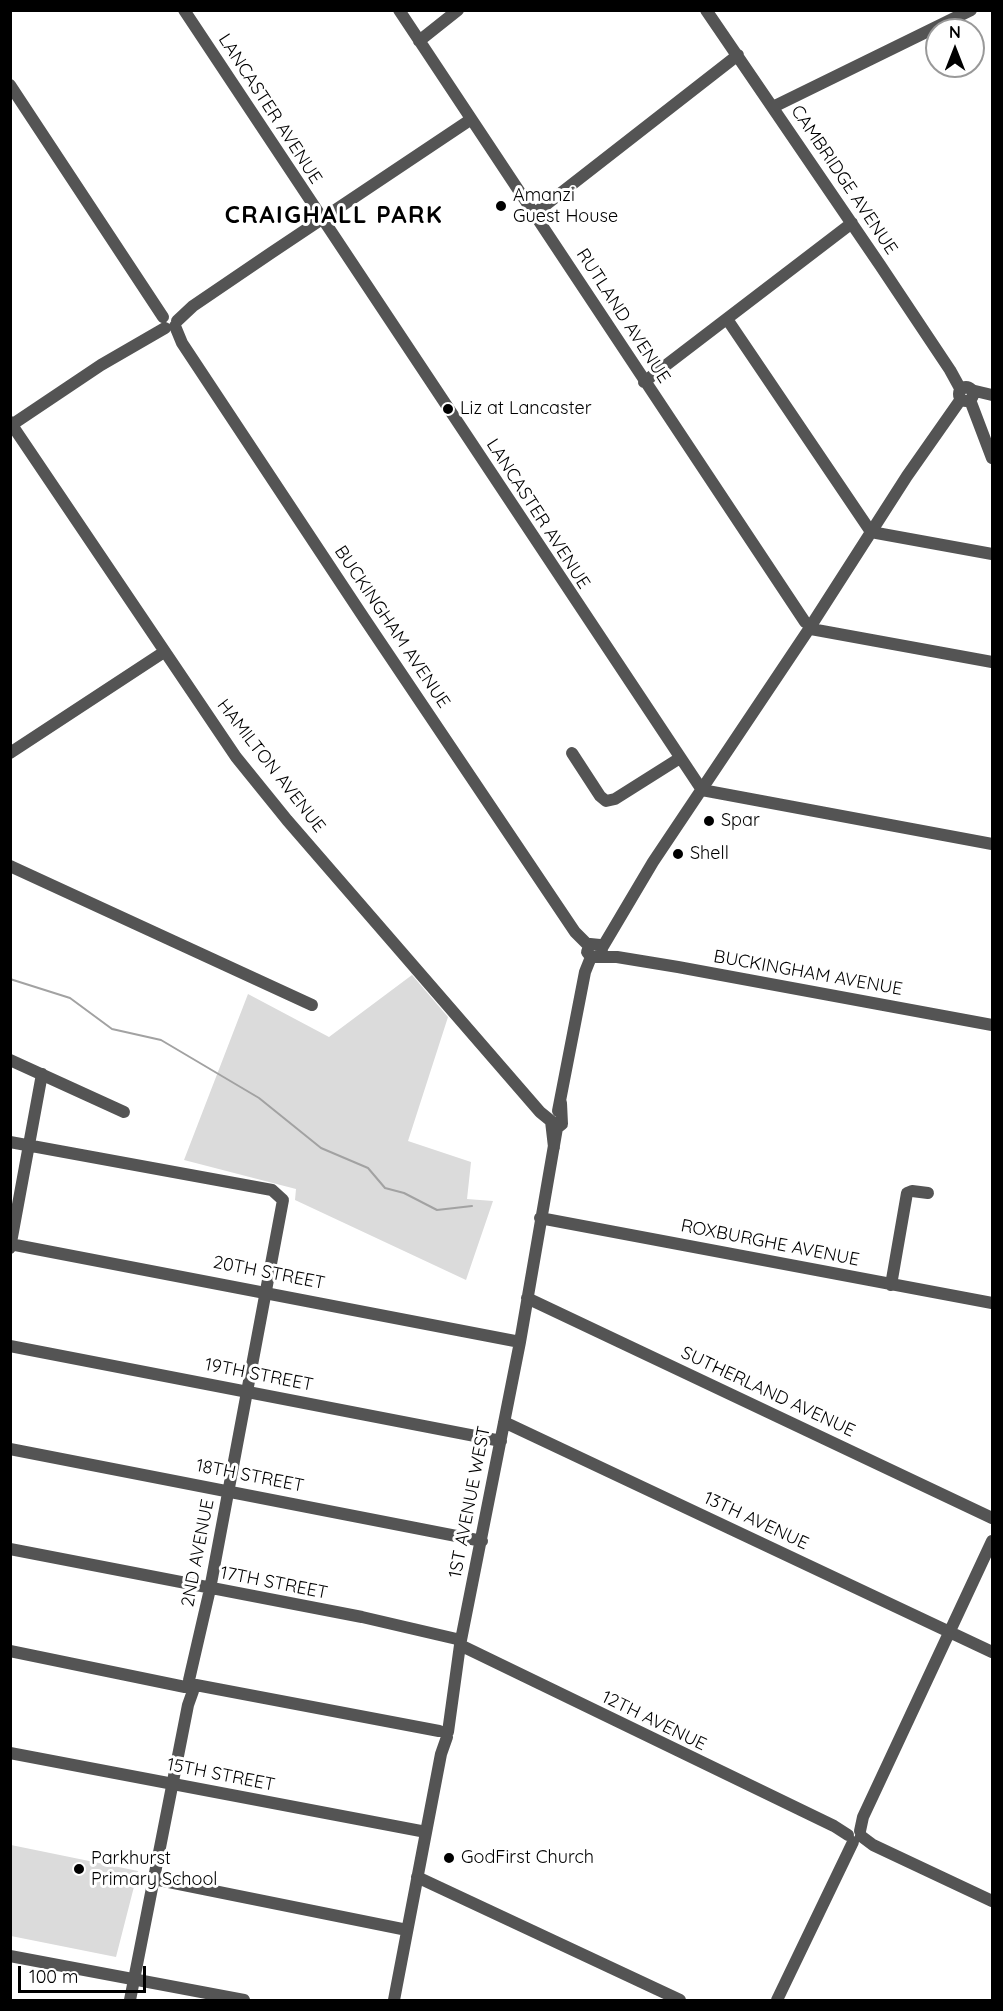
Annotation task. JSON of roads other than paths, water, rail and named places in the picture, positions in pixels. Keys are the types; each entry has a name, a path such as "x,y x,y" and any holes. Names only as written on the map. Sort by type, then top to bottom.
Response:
{"street":[{"name":"LANCASTER AVENUE","path":"183,10 702,790"},
{"name":"RUTLAND AVENUE","path":"399,10 644,382 798,610 810,623"},
{"path":"419,41 458,10"},
{"name":"CAMBRIDGE AVENUE","path":"706,10 950,370 965,395 993,458"},
{"path":"773,107 955,14 971,10"},
{"path":"534,214 738,55"},
{"name":"BUCKINGHAM AVENUE","path":"10,85 574,930 595,949 617,957 993,1024"},
{"path":"11,424 145,338 470,120"},
{"path":"644,382 852,223"},
{"path":"727,319 871,532 993,554"},
{"path":"993,396 965,395 810,623 833,632 993,662"},
{"name":"HAMILTON AVENUE","path":"11,424 220,735 262,789 536,1107 555,1122"},
{"name":"1ST AVENUE WEST","path":"394,2001 441,1754 442,1734 449,1713 460,1643 520,1342 554,1147 555,1122 561,1103 585,972 595,949 610,931 810,623"},
{"path":"10,753 164,652"},
{"path":"572,753 600,796 606,801 615,799 680,758"},
{"path":"702,790 993,844"},
{"path":"10,866 312,1005"},
{"path":"10,1060 124,1112"},
{"path":"11,1245 42,1074"},
{"path":"10,1142 29,1145"},
{"name":"2ND AVENUE","path":"29,1145 264,1188 277,1192 283,1200 130,2001"},
{"path":"891,1285 907,1193 912,1191 928,1193"},
{"name":"ROXBURGHE AVENUE","path":"540,1218 993,1303"},
{"name":"20TH STREET","path":"11,1245 267,1291 520,1342"},
{"name":"SUTHERLAND AVENUE","path":"527,1298 993,1518"},
{"name":"19TH STREET","path":"10,1346 247,1390 501,1441"},
{"name":"13TH AVENUE","path":"504,1422 993,1652"},
{"name":"18TH STREET","path":"10,1449 482,1540"},
{"path":"777,2001 993,1541"},
{"name":"17TH STREET","path":"10,1549 362,1617 460,1643"},
{"name":"12TH AVENUE","path":"460,1643 853,1837 993,1901"},
{"path":"10,1651 442,1734"},
{"name":"15TH STREET","path":"10,1753 426,1832"},
{"path":"417,1877 680,2001"},
{"path":"154,1879 407,1930"},
{"path":"10,1956 244,2001"}],"waterway":[{"path":"10,979 70,998 112,1029 161,1040 259,1098 321,1148 368,1168 385,1188 404,1193 437,1210 472,1206"}],"place":[{"name":"Amanzi Guest House","path":"501,206"},
{"name":"Liz at Lancaster","path":"448,409"},
{"name":"Spar","path":"709,821"},
{"name":"Shell","path":"678,854"},
{"name":"GodFirst Church","path":"449,1858"},
{"name":"Parkhurst Primary School","path":"79,1869"}],"district":[{"name":"CRAIGHALL PARK","path":"334,216"}]}
